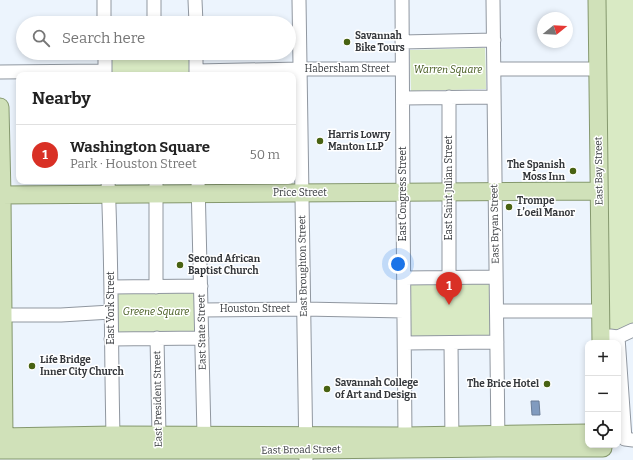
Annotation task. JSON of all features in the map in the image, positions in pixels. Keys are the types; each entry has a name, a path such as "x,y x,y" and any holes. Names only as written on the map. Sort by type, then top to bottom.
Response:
{"main road":[{"name":"East Bay Street","path":"597,0 601,339"},
{"path":"0,107 1,443"},
{"name":"Price Street","path":"1,195 108,188 156,187 198,187 302,193 599,191"},
{"name":"East Broad Street","path":"1,443 78,455 159,448 306,449 498,441 585,433"},
{"name":"East Broad Street","path":"1,443 112,435 159,448 204,435 306,449 405,436 452,442"},
{"name":"East Broad Street","path":"498,441 603,451"}],"street":[{"path":"104,0 104,16"},
{"path":"154,0 154,16"},
{"path":"195,0 196,16"},
{"name":"East Broughton Street","path":"299,0 306,449"},
{"name":"East Congress Street","path":"402,0 405,436"},
{"name":"East Bryan Street","path":"493,0 498,441"},
{"path":"402,42 494,40"},
{"path":"105,60 105,72"},
{"path":"196,60 196,72"},
{"name":"Habersham Street","path":"222,72 300,69 402,69"},
{"path":"494,69 598,69"},
{"path":"0,72 16,72"},
{"name":"East Saint Julian Street","path":"449,97 449,278"},
{"path":"403,98 494,97"},
{"path":"156,187 156,287"},
{"name":"East State Street","path":"198,187 204,435"},
{"name":"East York Street","path":"108,188 112,287 112,435"},
{"path":"404,278 496,277"},
{"path":"112,287 201,286"},
{"name":"Houston Street","path":"202,310 304,309 404,311"},
{"path":"497,311 601,310"},
{"path":"1,315 61,315 111,312"},
{"path":"601,339 618,337 633,330"},
{"path":"618,337 625,439 633,440"},
{"name":"East President Street","path":"157,338 159,448"},
{"path":"111,339 202,338"},
{"path":"405,343 497,342"},
{"path":"451,343 452,442"}],"green space":[{"path":"605,0 633,0 633,326 622,331 610,329"},
{"name":"Warren Square","path":"485,48 486,89 411,91 410,50"},
{"path":"112,60 193,60 193,72 112,72"},
{"path":"491,281 492,339 408,340 407,282"},
{"name":"Greene Square","path":"197,290 197,333 115,334 114,291"}],"water":[{"path":"531,401 539,401 540,415 532,415"}],"place":[{"name":"Savannah Bike Tours","path":"347,42"},
{"name":"Harris Lowry Manton LLP","path":"320,141"},
{"name":"The Spanish Moss Inn","path":"573,171"},
{"name":"Trompe L’oeil Manor","path":"509,207"},
{"name":"Second African Baptist Church","path":"180,265"},
{"name":"Washington Square","path":"449,305"},
{"name":"Life Bridge Inner City Church","path":"32,366"},
{"name":"The Brice Hotel","path":"547,384"},
{"name":"Savannah College of Art and Design","path":"327,389"}]}
